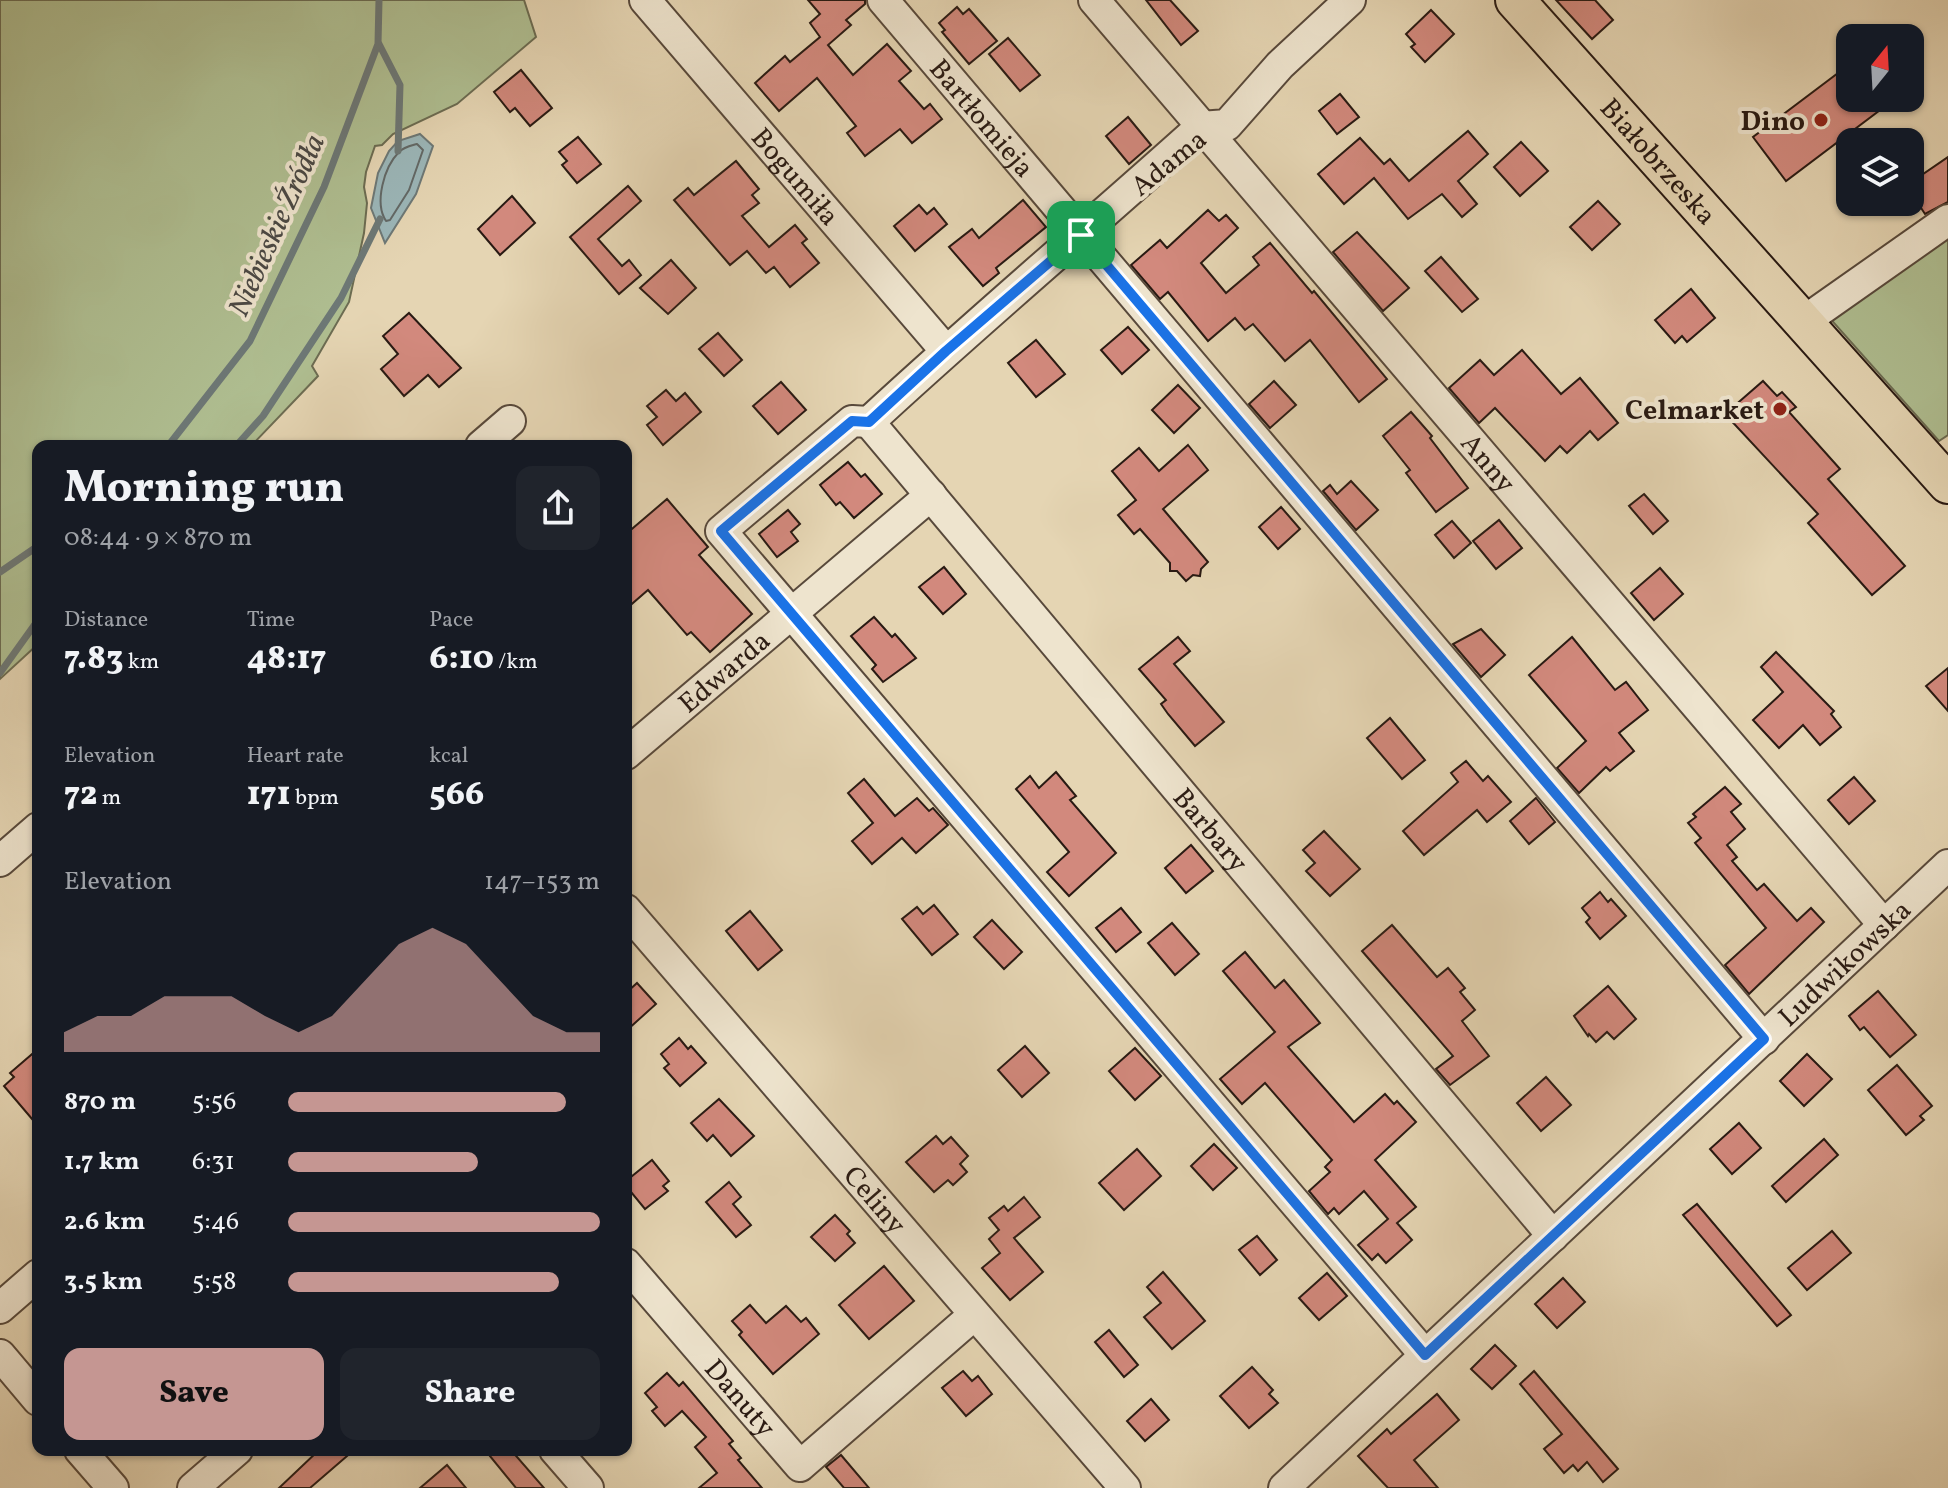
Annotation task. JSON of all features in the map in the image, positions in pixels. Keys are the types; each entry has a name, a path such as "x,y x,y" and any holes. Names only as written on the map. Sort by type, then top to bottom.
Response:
{"main road":[{"name":"Białobrzeska","path":"1515,0 1948,484"}],"street":[{"name":"Bogumiła","path":"645,0 946,351"},
{"name":"Bartłomieja","path":"883,0 1764,1039"},
{"name":"Anny","path":"1094,0 1884,925"},
{"name":"Adama","path":"792,612 721,531 852,421 869,422 1201,127 1227,125 1280,65 1350,0"},
{"path":"1803,322 1948,220"},
{"path":"488,440 510,421"},
{"name":"Barbary","path":"869,422 1553,1236"},
{"name":"Edwarda","path":"632,749 931,495"},
{"path":"792,612 1425,1355"},
{"path":"0,861 32,833"},
{"name":"Ludwikowska","path":"1284,1488 1948,865"},
{"name":"Celiny","path":"632,917 1125,1488"},
{"name":"Danuty","path":"632,1271 800,1466 974,1315"},
{"path":"0,1308 32,1280"},
{"path":"0,1355 32,1393"},
{"path":"85,1456 113,1488"},
{"path":"193,1488 230,1456"},
{"path":"560,1456 588,1488"}],"green space":[{"path":"0,0 524,0 536,37 457,104 393,134 382,145 375,146 366,172 364,233 349,302 312,366 318,376 257,440 32,440 32,650 0,679"},
{"path":"1948,231 1948,435 1939,441 1826,314"}],"water":[{"path":"420,134 433,146 416,194 385,243 371,208 378,173 398,141"}],"building":[{"path":"808,0 865,0 865,4 846,20 851,25 828,45 853,75 887,44 911,71 899,81 924,109 930,104 942,119 912,143 900,129 865,156 847,133 856,126 817,78 779,111 755,83 785,56 790,62 820,37 810,23 820,14"},
{"path":"1146,0 1170,0 1198,31 1181,45"},
{"path":"1556,0 1595,0 1613,20 1592,39"},
{"path":"957,7 963,14 969,9 997,41 969,64 942,32 945,30 939,23"},
{"path":"1431,10 1454,34 1425,62 1411,47 1415,44 1406,34"},
{"path":"1008,38 1040,75 1020,91 989,54"},
{"path":"521,70 552,108 530,126 515,108 510,112 494,92"},
{"name":"Dino","path":"1836,75 1836,112 1877,112 1856,128 1836,128 1836,143 1786,181 1753,137"},
{"path":"1340,94 1359,117 1337,134 1319,111"},
{"path":"1128,117 1151,145 1129,164 1106,136"},
{"path":"1468,131 1488,154 1458,181 1477,204 1462,217 1442,194 1408,219 1374,178 1344,204 1318,174 1360,138 1384,164 1390,159 1409,181"},
{"path":"578,137 601,164 577,183 562,165 567,161 559,152"},
{"path":"1521,142 1548,171 1520,196 1494,167"},
{"path":"1948,157 1948,202 1925,214 1924,212 1924,173"},
{"path":"736,161 759,189 752,195 759,203 742,216 769,247 795,225 807,239 802,243 819,263 790,287 774,267 766,273 747,251 730,265 674,200 688,188 694,195"},
{"path":"628,186 641,201 598,239 622,266 629,260 641,275 619,294 570,237"},
{"path":"512,196 535,223 500,255 478,229"},
{"path":"1023,200 1046,227 996,268 999,273 983,286 949,247 972,229 979,238"},
{"path":"1598,201 1620,224 1592,250 1570,227"},
{"path":"919,205 927,214 934,208 947,224 915,251 894,226"},
{"path":"1208,210 1219,221 1226,215 1238,228 1201,263 1226,293 1259,265 1253,257 1270,243 1387,379 1359,402 1310,340 1285,361 1253,324 1245,330 1235,318 1208,341 1168,292 1160,299 1131,265 1160,240 1167,248"},
{"path":"1357,232 1409,288 1383,311 1333,252"},
{"path":"1441,257 1478,299 1462,312 1425,271"},
{"path":"671,260 696,288 668,314 640,288"},
{"path":"1691,289 1715,318 1687,342 1682,336 1675,343 1655,320"},
{"path":"409,313 461,368 439,387 428,375 404,396 381,369 398,354 383,336"},
{"path":"1128,327 1149,350 1122,374 1101,350"},
{"path":"718,333 742,360 724,376 699,349"},
{"path":"1036,340 1065,374 1036,397 1008,363"},
{"path":"1522,350 1561,394 1580,378 1618,423 1598,440 1590,431 1567,453 1560,446 1545,461 1495,408 1479,423 1449,388 1480,360 1494,375"},
{"path":"1274,381 1296,405 1270,428 1249,404"},
{"path":"1763,381 1777,396 1782,392 1796,407 1789,412 1840,469 1828,479 1905,566 1872,595 1808,523 1818,514 1725,414"},
{"path":"781,382 806,410 778,434 753,406"},
{"path":"1178,385 1200,408 1174,433 1152,410"},
{"path":"666,390 676,401 685,393 701,412 663,445 647,425 657,417 647,406"},
{"path":"1411,412 1468,488 1436,512 1406,473 1410,470 1383,436"},
{"path":"1188,445 1208,470 1163,509 1208,562 1201,569 1200,576 1193,575 1186,581 1177,571 1170,571 1170,563 1140,529 1134,534 1118,515 1136,500 1112,471 1139,448 1159,471"},
{"path":"848,462 861,477 865,474 882,494 854,518 840,502 836,505 820,485"},
{"path":"1351,481 1378,510 1356,530 1323,491 1330,485 1337,494"},
{"path":"1644,494 1668,521 1653,534 1629,506"},
{"path":"667,499 708,547 699,555 752,614 710,652 691,632 687,635 648,590 632,604 632,529"},
{"path":"1281,507 1300,529 1278,549 1259,527"},
{"path":"788,510 800,524 791,532 798,541 777,557 759,534"},
{"path":"1499,520 1522,548 1496,569 1473,541"},
{"path":"1452,521 1471,543 1454,558 1435,535"},
{"path":"944,567 966,594 943,614 919,587"},
{"path":"1660,568 1683,594 1654,620 1631,593"},
{"path":"874,617 892,637 895,634 916,658 883,682 872,669 876,665 851,636"},
{"path":"1481,629 1505,655 1481,677 1453,644"},
{"path":"1178,637 1190,651 1174,664 1224,722 1195,746 1161,704 1166,700 1139,669"},
{"path":"1572,637 1615,690 1626,682 1648,710 1619,733 1634,751 1610,771 1606,767 1579,793 1557,768 1586,741 1529,675"},
{"path":"1776,652 1834,711 1831,714 1841,727 1820,745 1803,725 1779,748 1753,720 1783,692 1761,667"},
{"path":"1948,668 1948,711 1926,686"},
{"path":"1390,718 1425,760 1402,779 1367,738"},
{"path":"1466,761 1483,781 1488,776 1511,802 1487,822 1477,810 1424,855 1403,831 1458,782 1451,773"},
{"path":"1056,772 1076,796 1070,800 1116,853 1069,896 1047,872 1069,852 1016,789 1030,776 1039,788"},
{"path":"1854,777 1875,801 1849,824 1828,800"},
{"path":"864,779 895,816 917,798 929,811 933,808 948,825 916,853 902,838 872,864 852,841 873,823 848,793"},
{"path":"1725,787 1741,804 1731,812 1745,829 1727,845 1737,857 1732,861 1757,890 1764,884 1797,921 1811,908 1824,922 1749,994 1725,965 1766,928 1695,843 1701,838 1688,823 1696,817 1693,814"},
{"path":"1536,798 1555,822 1529,844 1510,821"},
{"path":"1324,831 1360,869 1330,896 1306,871 1315,863 1303,850"},
{"path":"1191,845 1213,871 1186,893 1165,868"},
{"path":"1600,892 1626,916 1600,939 1586,922 1590,918 1582,908"},
{"path":"934,905 958,934 932,955 902,919 917,907 923,914"},
{"path":"1121,908 1141,932 1116,952 1096,928"},
{"path":"750,911 782,950 758,970 726,931"},
{"path":"992,920 1022,952 1004,969 974,937"},
{"path":"1172,923 1199,954 1175,975 1148,943"},
{"path":"1392,925 1437,977 1448,968 1465,988 1460,992 1475,1010 1462,1021 1489,1056 1450,1085 1436,1069 1453,1056 1362,951"},
{"path":"1245,952 1275,988 1284,980 1320,1023 1288,1047 1354,1122 1385,1094 1394,1104 1397,1101 1416,1122 1375,1160 1416,1207 1397,1223 1412,1240 1386,1263 1378,1254 1372,1260 1358,1245 1388,1219 1364,1191 1339,1214 1334,1208 1328,1214 1309,1191 1330,1172 1325,1167 1332,1160 1265,1083 1242,1104 1220,1079 1275,1032 1223,971"},
{"path":"637,983 656,1004 632,1026 632,988"},
{"path":"1608,986 1636,1019 1614,1039 1607,1032 1596,1042 1574,1016"},
{"path":"1878,991 1916,1035 1890,1057 1864,1027 1860,1030 1849,1016"},
{"path":"679,1038 706,1063 680,1086 664,1068 669,1064 661,1054"},
{"path":"1025,1046 1049,1073 1022,1097 998,1070"},
{"path":"1135,1048 1161,1076 1135,1100 1109,1071"},
{"path":"32,1054 32,1119 4,1086 14,1077 10,1073"},
{"path":"1807,1054 1832,1079 1804,1106 1780,1081"},
{"path":"1897,1065 1932,1106 1920,1116 1924,1120 1906,1135 1868,1090"},
{"path":"1546,1077 1571,1105 1541,1131 1517,1103"},
{"path":"719,1099 754,1136 731,1156 713,1135 707,1141 691,1123"},
{"path":"1739,1123 1761,1148 1732,1174 1710,1149"},
{"path":"936,1136 943,1144 951,1137 968,1156 960,1164 967,1172 953,1185 948,1180 934,1192 906,1162"},
{"path":"1824,1139 1838,1155 1786,1202 1772,1186"},
{"path":"1214,1144 1237,1168 1213,1190 1191,1166"},
{"path":"1137,1149 1161,1176 1124,1210 1099,1183"},
{"path":"652,1160 669,1181 663,1186 668,1191 645,1209 632,1193 632,1176"},
{"path":"729,1182 741,1197 733,1204 751,1225 736,1237 706,1202"},
{"path":"1024,1197 1040,1217 1014,1238 1043,1272 1010,1300 982,1268 1000,1253 989,1239 999,1230 989,1218 1004,1206 1008,1211"},
{"path":"1697,1204 1791,1315 1777,1326 1683,1215"},
{"path":"835,1215 850,1231 847,1234 855,1243 835,1261 811,1237"},
{"path":"1832,1231 1851,1253 1807,1290 1788,1268"},
{"path":"1257,1236 1277,1260 1260,1275 1239,1250"},
{"path":"884,1266 914,1301 869,1339 839,1305"},
{"path":"1163,1272 1205,1321 1172,1349 1144,1317 1161,1303 1147,1287"},
{"path":"1327,1273 1347,1296 1319,1320 1299,1298"},
{"path":"1563,1278 1585,1302 1557,1328 1535,1304"},
{"path":"750,1305 766,1323 786,1306 801,1322 806,1318 819,1334 773,1374 739,1335 742,1332 732,1321"},
{"path":"1109,1330 1138,1365 1124,1377 1095,1342"},
{"path":"1495,1345 1516,1366 1492,1389 1471,1369"},
{"path":"1252,1367 1273,1390 1269,1394 1278,1403 1249,1428 1220,1396"},
{"path":"963,1371 972,1381 978,1376 992,1394 966,1416 942,1388"},
{"path":"1534,1371 1618,1469 1603,1482 1587,1462 1578,1471 1573,1465 1564,1473 1544,1449 1562,1434 1520,1384"},
{"path":"667,1373 679,1386 683,1382 733,1441 729,1444 741,1458 738,1460 762,1488 699,1488 717,1473 695,1447 706,1437 682,1411 665,1426 652,1411 657,1407 645,1393"},
{"path":"1437,1394 1459,1420 1414,1460 1438,1488 1388,1488 1358,1456 1387,1429 1391,1434"},
{"path":"1151,1399 1169,1420 1145,1441 1127,1421"},
{"path":"841,1455 869,1488 844,1488 826,1467"},
{"path":"313,1456 347,1456 310,1488 279,1488"},
{"path":"490,1456 516,1456 544,1488 516,1488"},
{"path":"447,1465 466,1488 420,1488"}],"waterway":[{"name":"Niebieskie Źródła","path":"173,440 250,341 324,187 378,44 379,0"},
{"path":"379,44 400,85 398,151"},
{"path":"241,440 263,416 341,298 380,219"},
{"name":"Niebieskie Źródła","path":"0,572 32,550"},
{"path":"0,673 32,628"}],"place":[{"name":"Dino","path":"1821,120"},
{"name":"Celmarket","path":"1780,409"}],"route":[{"path":"1081,235 1764,1039 1425,1355 721,531 852,421 869,422 1081,235"}]}
